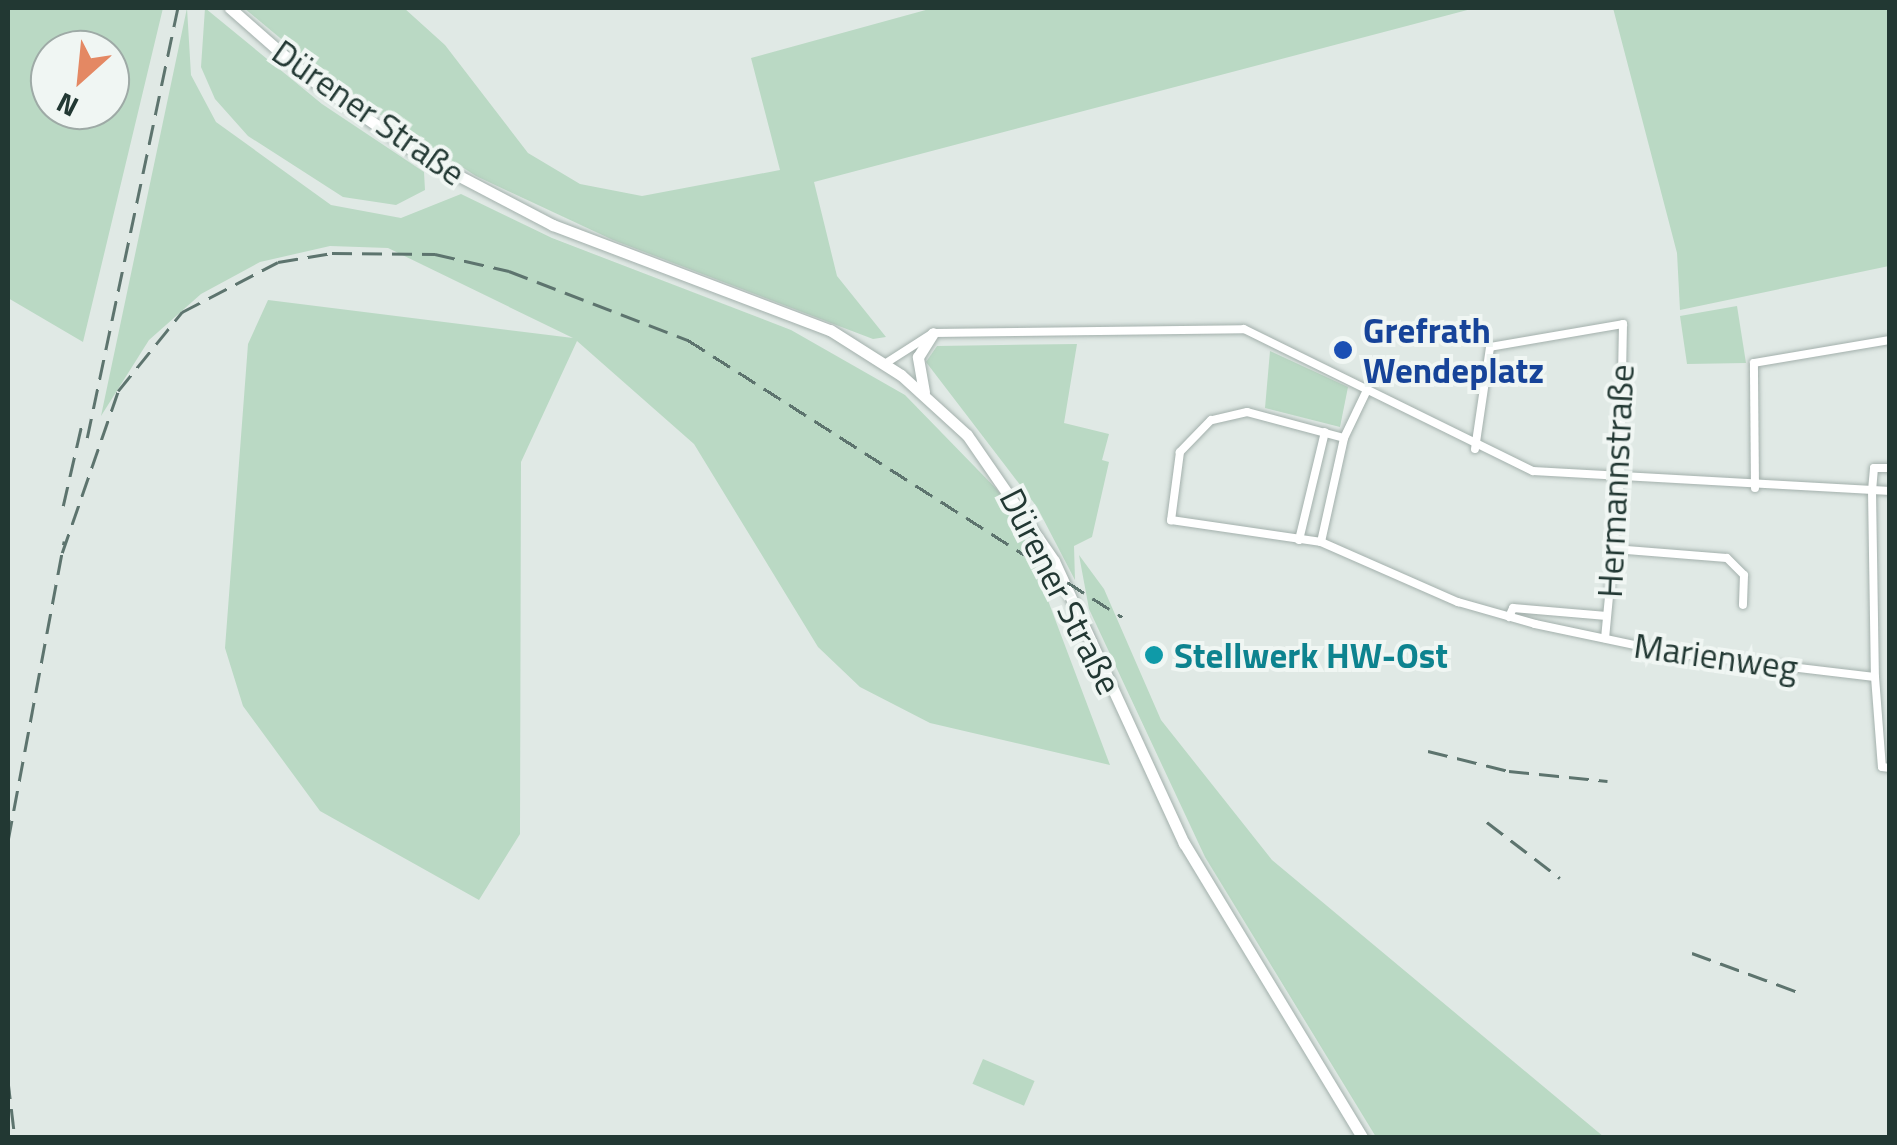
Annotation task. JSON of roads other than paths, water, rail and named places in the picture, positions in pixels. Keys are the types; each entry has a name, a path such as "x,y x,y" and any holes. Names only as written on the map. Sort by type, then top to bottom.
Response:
{"main road":[{"name":"Dürener Straße","path":"230,8 343,102 462,179 627,256 804,318 886,363 924,392 1020,501 1192,858 1363,1138"},
{"path":"924,392 918,357 934,333"}],"street":[{"name":"Hermannstraße","path":"1475,448 1490,347 1623,324 1620,480 1605,638"},
{"path":"886,363 934,333 1244,330 1475,448 1533,470 1755,488 1890,491"},
{"path":"1755,488 1754,363 1890,340"},
{"path":"1321,542 1344,438 1367,390"},
{"name":"Marienweg","path":"1324,432 1240,412 1198,428 1180,452 1175,524 1321,542 1509,618 1605,638 1875,677"},
{"path":"1298,540 1324,432 1344,438"},
{"path":"1889,768 1875,677 1872,491 1874,468 1890,468"},
{"path":"1310,493 1328,497"},
{"path":"1614,548 1727,558 1744,575 1743,605"},
{"name":"Marienweg","path":"1509,618 1513,608 1607,616"},
{"path":"1558,628 1560,612"},
{"path":"1874,620 1890,620"}],"railway":[{"path":"87,438 178,8"},
{"path":"62,553 118,391 182,312 278,262 332,253 435,254 509,271 688,340 1122,617"},
{"path":"63,506 82,423"},
{"path":"8,840 64,541"},
{"path":"1428,751 1509,771 1607,781"},
{"path":"1487,822 1560,878"},
{"path":"1692,953 1801,993"},
{"path":"8,1079 15,1138"}],"place":[{"name":"Grefrath Wendeplatz","path":"1343,350"},
{"name":"Stellwerk HW-Ost","path":"1154,655"}]}
